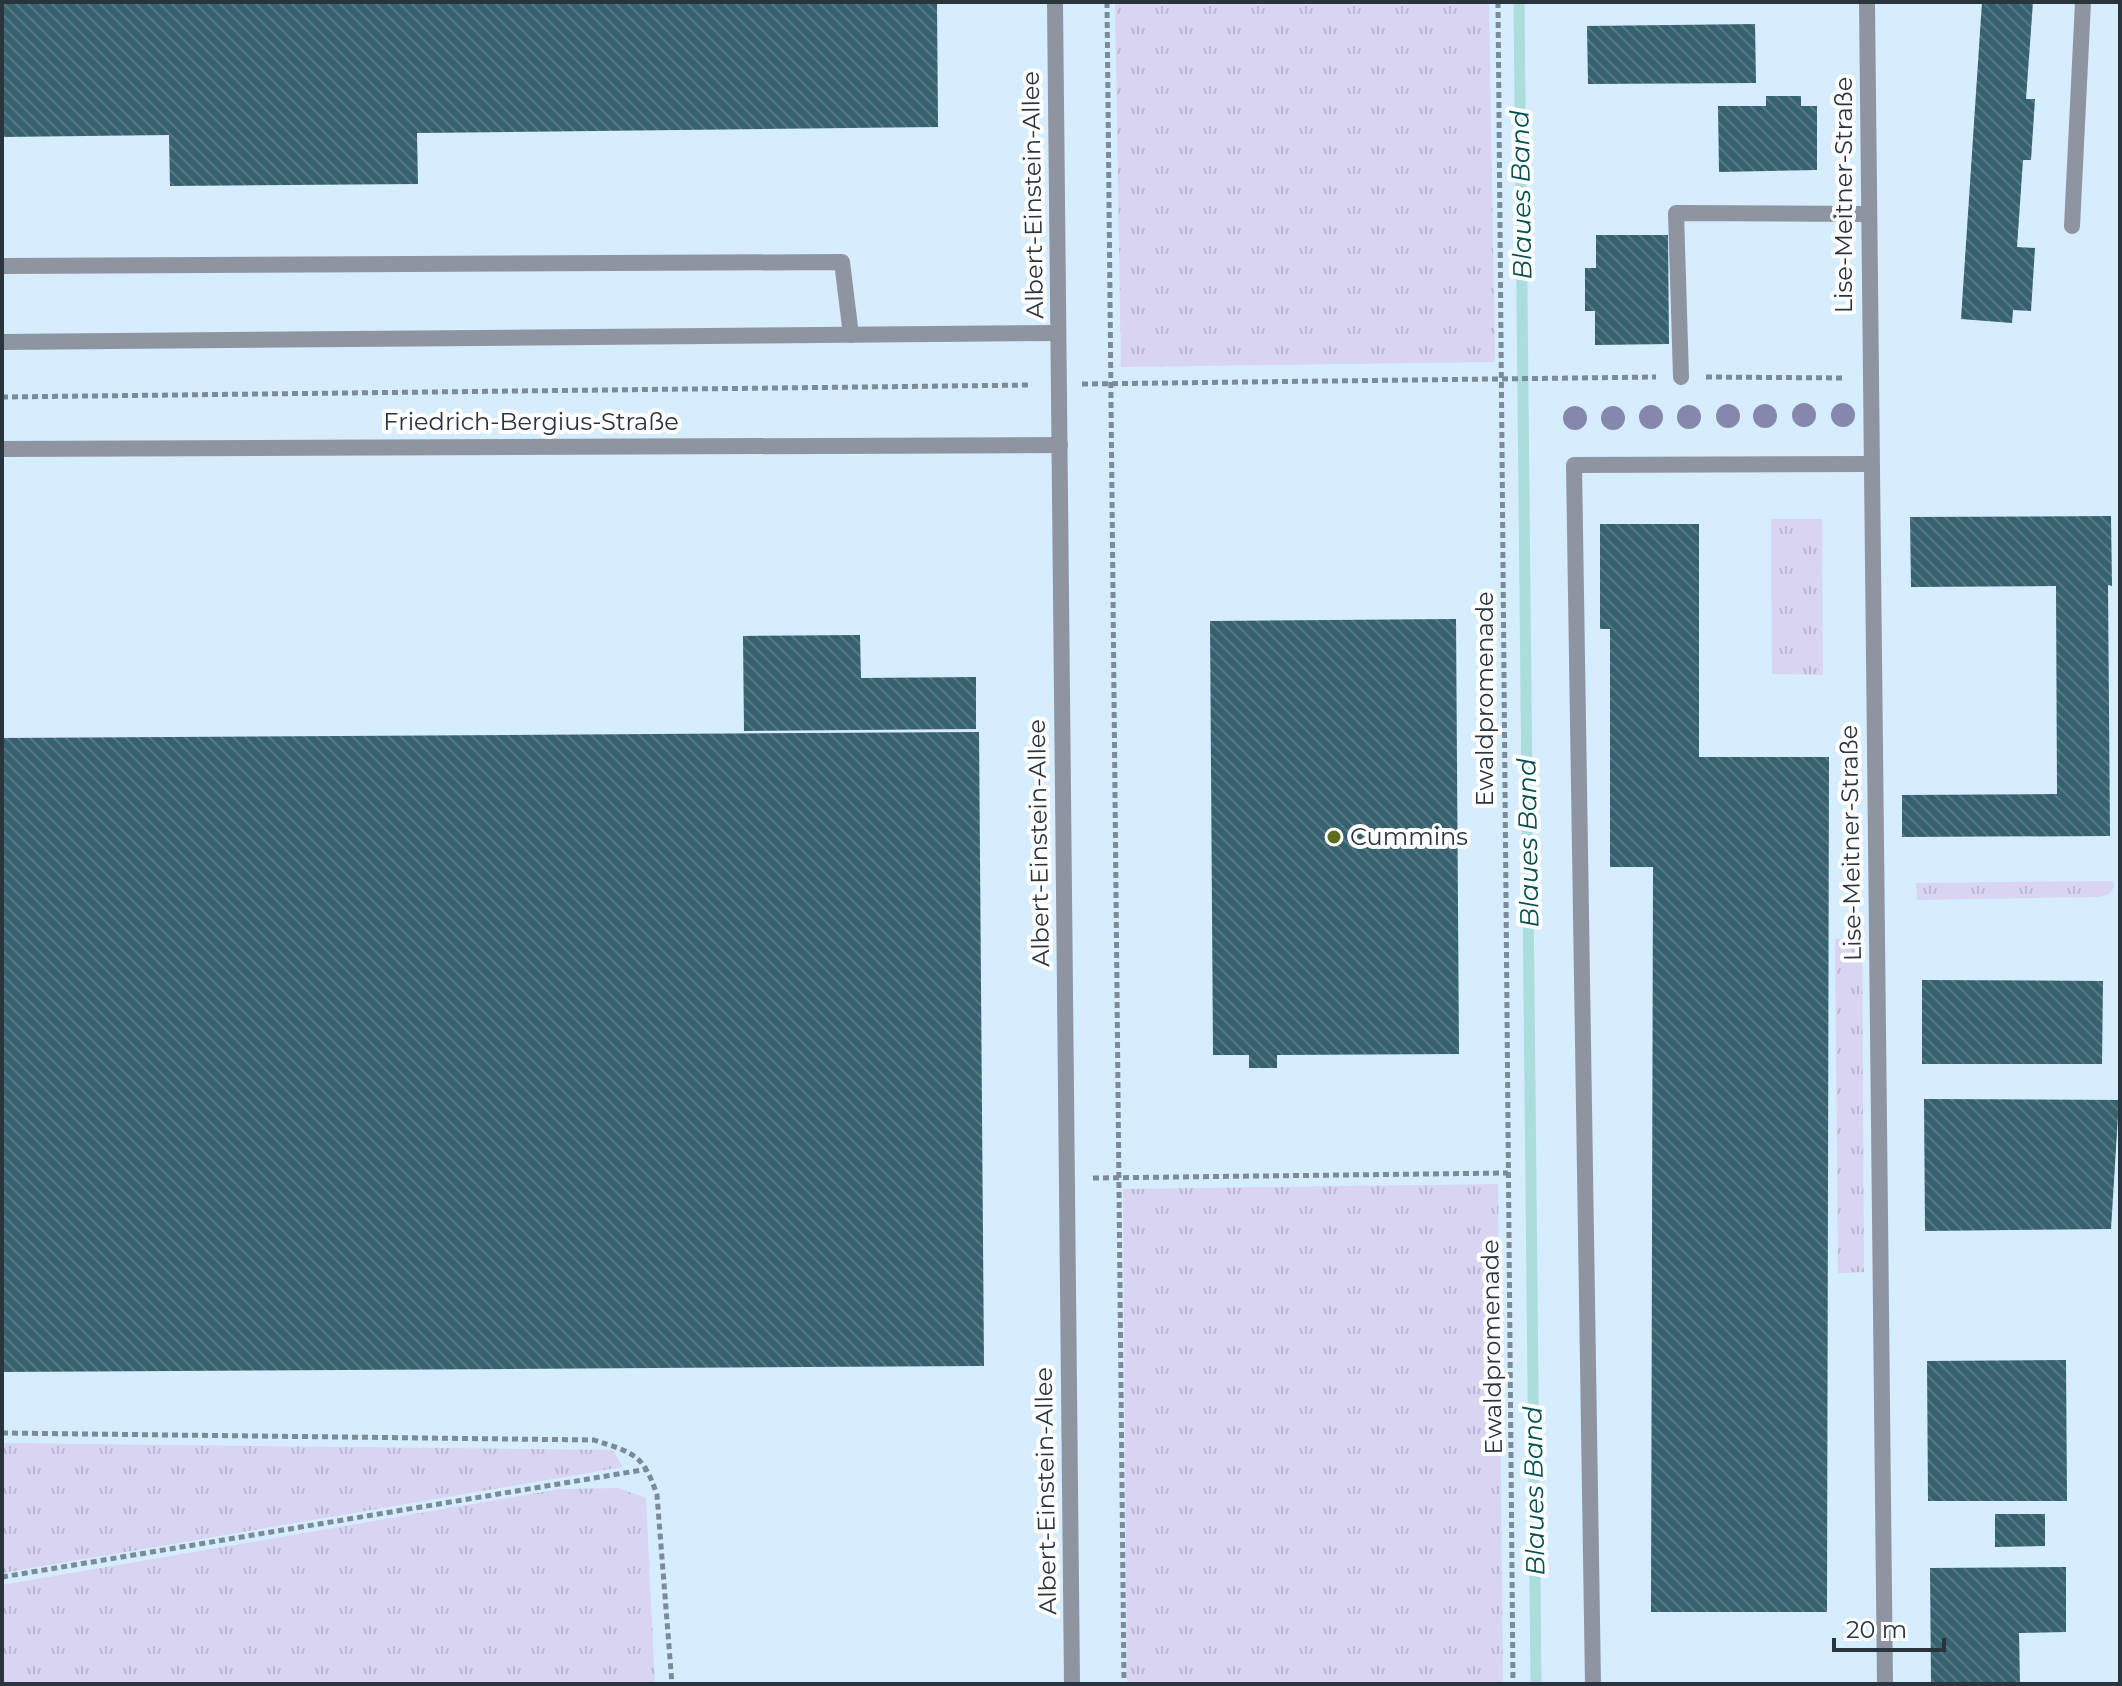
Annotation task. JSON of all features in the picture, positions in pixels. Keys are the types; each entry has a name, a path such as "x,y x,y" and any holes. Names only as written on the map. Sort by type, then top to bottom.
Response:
{"street":[{"name":"Albert-Einstein-Allee","path":"1055,2 1072,1684"},
{"name":"Lise-Meitner-Straße","path":"1867,2 1885,1684"},
{"path":"2072,226 2083,2"},
{"path":"1681,377 1676,213 1867,214"},
{"path":"2,266 842,262 851,335"},
{"path":"2,342 1058,333"},
{"name":"Friedrich-Bergius-Straße","path":"2,449 1060,445"},
{"path":"1593,1684 1574,465 1870,464"}],"path":[{"path":"1107,2 1124,1684"},
{"name":"Ewaldpromenade","path":"1498,2 1513,1684"},
{"path":"2,397 1553,378 1869,378"},
{"path":"1067,1178 1508,1173"},
{"path":"2,1433 594,1440 634,1453 648,1469 657,1495 672,1684"},
{"path":"2,1577 648,1469"}],"green space":[{"path":"1115,2 1489,2 1495,362 1121,367"},
{"path":"1771,519 1822,519 1823,675 1772,674"},
{"path":"2113,881 2114,887 2109,894 2099,897 1917,900 1916,883"},
{"path":"1862,937 1864,1272 1838,1273 1835,939"},
{"path":"1498,1184 1503,1684 1127,1684 1123,1189"},
{"path":"2,1443 613,1450 623,1467 2,1573"},
{"path":"618,1488 646,1498 655,1684 2,1684 2,1585 560,1489"}],"building":[{"path":"2,2 937,2 938,127 417,133 418,184 170,186 169,135 2,137"},
{"path":"1982,2 2033,2 2026,99 2035,99 2031,160 2023,160 2017,247 2035,248 2031,311 2013,310 2012,323 1961,319"},
{"path":"1755,24 1756,83 1588,84 1587,26"},
{"path":"1766,96 1801,96 1801,106 1817,106 1817,170 1719,172 1718,106 1766,106"},
{"path":"1596,235 1668,235 1669,344 1595,345 1595,311 1585,311 1585,268 1596,268"},
{"path":"2111,516 2112,586 2108,585 2110,836 1902,837 1902,795 2057,794 2056,586 1911,587 1910,517"},
{"path":"1600,524 1699,524 1699,757 1829,757 1827,1612 1651,1612 1653,867 1610,867 1610,629 1600,629"},
{"name":"Cummins","path":"1456,619 1459,1054 1277,1055 1277,1068 1249,1068 1249,1055 1213,1055 1210,621"},
{"path":"860,635 861,678 976,677 976,729 744,731 743,636"},
{"path":"979,732 984,1366 2,1372 2,738"},
{"path":"1922,980 2103,981 2102,1064 1922,1064"},
{"path":"1924,1099 2119,1100 2111,1229 1925,1231"},
{"path":"2066,1360 2067,1501 1928,1501 1927,1361"},
{"path":"1995,1514 2045,1514 2045,1546 1995,1547"},
{"path":"2066,1567 2066,1632 2019,1633 2020,1684 1931,1684 1930,1568"}],"waterway":[{"name":"Blaues Band","path":"1519,2 1536,1684"}],"place":[{"name":"Cummins","path":"1334,837"}]}
